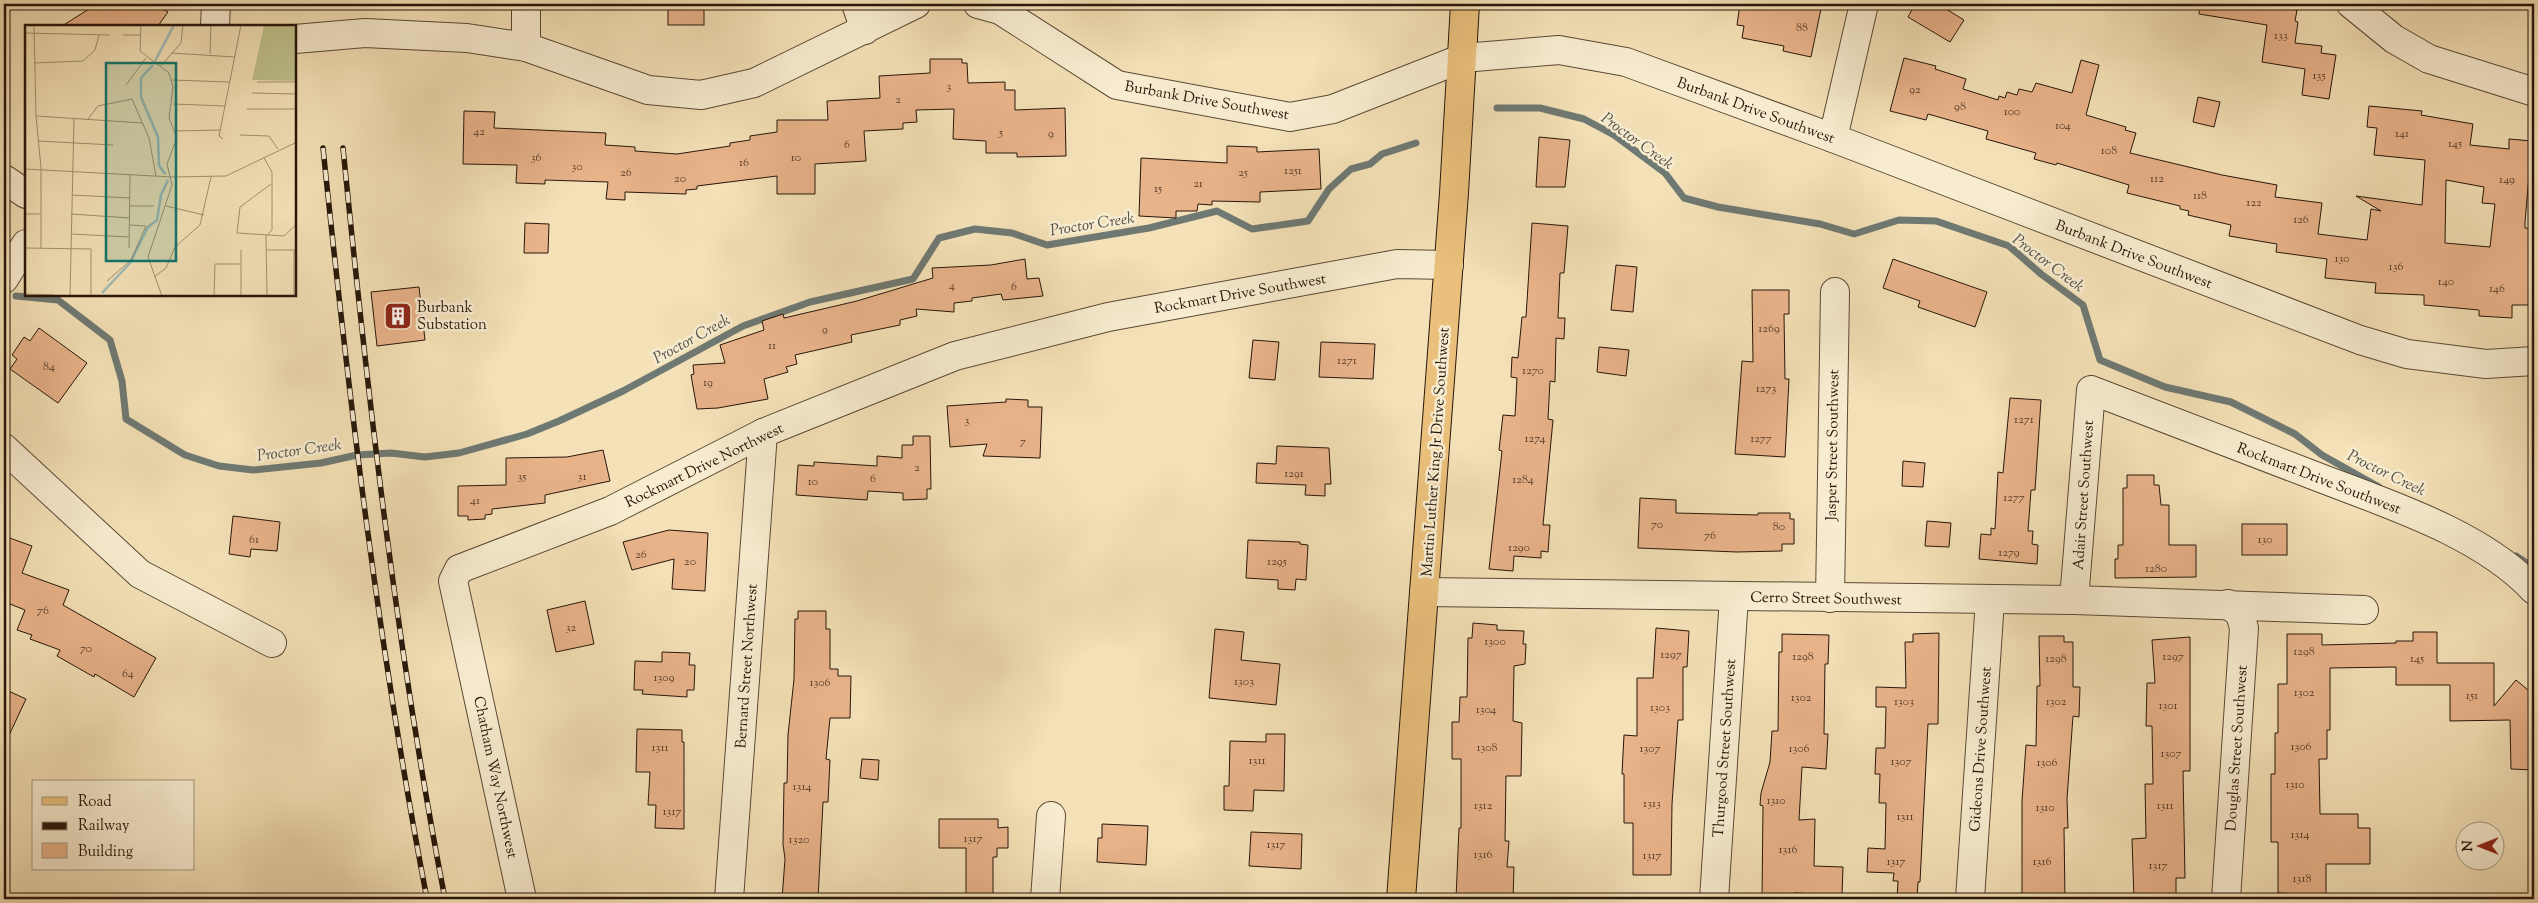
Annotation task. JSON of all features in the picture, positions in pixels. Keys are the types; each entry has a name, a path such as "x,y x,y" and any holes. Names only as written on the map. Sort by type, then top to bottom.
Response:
{"main road":[{"name":"Martin Luther King Jr Drive Southwest","path":"1401,899 1449,265 1465,4"}],"street":[{"path":"216,4 216,25"},
{"path":"526,4 526,47"},
{"path":"856,4 865,30"},
{"path":"296,39 365,33 467,38 526,47 648,90 701,95 754,83 916,4"},
{"name":"Burbank Drive Southwest","path":"978,4 1000,10 1117,85 1290,117 1333,109 1463,58 1559,50 1626,62 1834,138 2360,340 2407,354 2486,364 2534,361"},
{"path":"1834,138 1864,4"},
{"path":"2351,4 2394,38 2429,58 2534,92"},
{"path":"4,179 25,193"},
{"path":"4,279 25,246"},
{"name":"Rockmart Drive Southwest","path":"1034,336 1108,317 1397,264 1449,265"},
{"name":"Jasper Street Southwest","path":"1830,598 1835,292"},
{"name":"Rockmart Drive Northwest","path":"469,655 453,582 459,569 610,511 763,433 955,356 1034,336"},
{"name":"Rockmart Drive Southwest","path":"2091,390 2398,508 2467,539 2524,580 2534,590"},
{"name":"Adair Street Southwest","path":"2074,600 2091,390"},
{"name":"Bernard Street Northwest","path":"729,899 763,433"},
{"path":"4,448 140,574 272,643"},
{"name":"Cerro Street Southwest","path":"1424,592 2074,600 2364,610"},
{"name":"Thurgood Street Southwest","path":"1714,899 1734,597"},
{"name":"Gideons Drive Southwest","path":"1970,899 1990,600"},
{"name":"Douglas Street Southwest","path":"2226,899 2244,628 2240,614 2228,604"},
{"name":"Chatham Way Northwest","path":"469,655 522,899"},
{"path":"1045,899 1050,816"}],"building":[{"path":"97,4 155,4 168,12 159,25 64,25"},
{"path":"668,4 704,4 704,25 668,25"},
{"path":"1740,4 1822,4 1811,57 1783,51 1784,46 1742,38 1744,26 1737,25"},
{"path":"1915,4 1950,4 1946,9 1964,20 1950,42 1908,17"},
{"path":"2200,4 2257,4 2297,10 2295,21 2298,22 2295,43 2322,46 2321,53 2336,55 2329,99 2302,95 2305,69 2262,62 2267,25 2199,14"},
{"path":"1904,58 1936,66 1935,69 1966,79 1963,89 1998,100 1999,96 2005,98 2007,92 2017,95 2019,89 2032,92 2036,83 2072,93 2081,60 2099,65 2086,115 2126,127 2125,130 2136,133 2130,153 2222,175 2277,185 2275,197 2322,203 2318,234 2367,240 2371,209 2381,211 2356,196 2422,205 2425,160 2374,155 2377,128 2367,127 2369,106 2422,111 2421,115 2473,124 2470,145 2509,149 2509,139 2532,141 2525,228 2534,229 2534,305 2512,305 2512,318 2479,316 2479,310 2424,305 2424,295 2375,293 2376,283 2325,278 2327,259 2276,252 2277,244 2229,236 2231,225 2188,215 2189,211 2180,209 2180,206 2127,193 2129,185 2057,163 2056,165 2034,159 2036,153 1986,139 1988,131 1928,114 1926,120 1890,111","holes":["2446,180 2484,187 2482,203 2495,204 2490,247 2445,243"]},
{"path":"930,59 962,59 962,63 967,63 968,83 1005,82 1005,90 1015,90 1015,110 1065,108 1066,156 1017,157 1017,153 986,153 986,141 953,139 954,109 916,110 917,122 903,123 903,129 864,131 866,161 815,164 815,194 777,194 777,176 697,186 697,189 686,190 686,194 625,192 625,200 606,199 608,182 545,180 545,184 516,183 517,165 463,164 464,111 495,112 494,128 606,133 605,145 635,147 635,151 677,154 730,146 730,143 750,140 750,136 777,132 777,120 828,120 827,101 880,98 879,76 930,73"},
{"path":"2198,97 2220,102 2214,127 2193,122"},
{"path":"1539,137 1570,140 1565,187 1536,187"},
{"path":"1227,146 1257,147 1257,152 1319,149 1321,189 1260,192 1260,202 1212,201 1212,205 1198,204 1197,211 1176,211 1176,218 1139,216 1141,158 1227,163"},
{"path":"525,223 549,224 548,253 524,253"},
{"path":"1532,223 1568,226 1564,273 1560,273 1558,318 1565,318 1564,339 1556,338 1555,382 1550,381 1548,419 1553,420 1543,525 1550,525 1548,552 1541,551 1541,558 1514,556 1513,571 1489,569 1502,451 1499,450 1503,415 1515,416 1517,378 1511,377 1512,357 1518,358 1522,317 1526,317"},
{"path":"1025,259 1027,279 1039,278 1043,296 1003,300 1001,294 972,298 972,301 954,303 954,312 916,309 917,316 900,320 900,325 851,335 852,342 795,355 797,364 786,367 788,372 764,379 768,399 718,408 697,409 691,375 694,374 693,365 725,363 720,345 764,330 762,321 783,314 784,318 857,301 933,278 932,268 991,265"},
{"path":"1893,259 1987,292 1975,327 1918,307 1920,301 1883,288"},
{"path":"1616,265 1637,267 1633,312 1611,310"},
{"name":"Burbank Substation","path":"419,287 425,340 377,346 371,292"},
{"path":"1752,290 1789,290 1789,314 1784,314 1785,379 1789,379 1785,457 1735,454 1742,361 1753,362"},
{"path":"39,328 87,363 58,403 10,369 17,359 12,355 24,337 30,341"},
{"path":"1253,340 1279,342 1275,380 1249,378"},
{"path":"1321,342 1375,344 1373,379 1319,377"},
{"path":"1599,347 1629,350 1626,376 1597,372"},
{"path":"2010,398 2041,400 2035,490 2031,490 2028,531 2033,531 2032,544 2038,545 2037,564 1979,559 1981,534 1991,535 1991,528 1995,529 1998,472 2003,473"},
{"path":"1006,399 1028,400 1028,407 1042,407 1040,458 983,456 987,444 950,447 947,406 1006,402"},
{"path":"913,436 930,436 931,489 927,489 927,499 903,500 903,493 868,491 867,500 796,495 798,465 814,466 814,462 877,466 877,456 902,458 902,445 913,445"},
{"path":"1277,446 1329,448 1331,484 1325,484 1325,496 1305,495 1306,485 1256,483 1257,463 1276,464"},
{"path":"603,450 610,481 545,495 545,503 492,509 492,514 485,515 485,519 468,520 468,516 458,516 458,486 506,485 506,458 567,457"},
{"path":"1903,461 1925,463 1923,487 1902,486"},
{"path":"2127,475 2154,475 2154,485 2159,485 2161,505 2169,505 2169,545 2196,545 2196,577 2115,578 2115,559 2118,559 2118,545 2123,545 2123,488 2127,488"},
{"path":"1640,498 1676,500 1676,513 1758,515 1758,513 1790,513 1790,519 1794,519 1794,544 1782,544 1782,551 1737,552 1638,548"},
{"path":"233,516 280,522 277,551 251,549 250,557 229,554"},
{"path":"1927,521 1951,523 1949,547 1925,546"},
{"path":"2242,524 2287,524 2287,555 2242,555"},
{"path":"669,530 708,533 705,591 672,589 674,559 632,570 623,542"},
{"path":"4,536 32,546 22,573 69,590 63,605 156,658 134,697 95,674 94,677 57,656 60,650 30,639 32,635 17,630 25,610 10,604 4,616"},
{"path":"1248,540 1300,542 1300,544 1308,545 1306,580 1296,579 1295,590 1278,589 1278,580 1246,578"},
{"path":"585,601 594,644 556,652 547,610"},
{"path":"798,611 826,611 826,629 830,629 830,669 838,669 838,676 851,676 850,718 830,718 826,759 830,760 828,802 823,802 818,899 782,899 785,859 783,844 784,783 787,783 788,735 794,679 795,619 798,619"},
{"path":"1473,623 1497,625 1497,630 1524,631 1523,644 1526,644 1525,664 1514,666 1513,721 1522,723 1521,776 1506,776 1505,841 1509,841 1507,867 1514,867 1513,899 1456,899 1459,828 1461,828 1461,759 1452,759 1452,722 1459,722 1460,697 1467,697 1468,638 1472,638"},
{"path":"1656,628 1689,631 1687,667 1683,667 1683,720 1678,720 1672,804 1671,875 1633,875 1633,823 1624,823 1624,774 1622,774 1624,735 1637,736 1637,678 1653,678"},
{"path":"1215,629 1244,632 1241,660 1280,664 1276,705 1209,698"},
{"path":"2413,632 2437,632 2437,663 2494,663 2494,706 2516,680 2534,695 2534,770 2511,769 2510,720 2450,721 2450,685 2396,685 2396,667 2330,668 2330,730 2327,730 2327,759 2319,759 2320,814 2358,814 2358,828 2370,828 2370,864 2326,864 2326,895 2278,893 2278,842 2271,842 2271,774 2275,774 2275,733 2278,733 2278,684 2287,684 2287,634 2322,634 2322,645 2413,641"},
{"path":"1939,633 1938,724 1928,724 1920,882 1918,882 1917,899 1897,899 1898,881 1893,881 1894,873 1867,872 1868,848 1885,849 1886,803 1879,803 1880,774 1875,774 1876,748 1885,748 1886,707 1876,707 1876,687 1906,688 1905,642 1913,642 1913,634"},
{"path":"1782,634 1829,635 1828,664 1825,664 1824,734 1828,734 1826,769 1802,767 1799,820 1815,819 1814,866 1843,867 1842,895 1794,893 1794,899 1762,899 1763,806 1760,805 1761,793 1770,762 1772,731 1778,731 1779,652 1782,652"},
{"path":"2039,636 2064,636 2064,642 2073,642 2073,687 2080,687 2079,717 2073,716 2067,799 2068,828 2064,828 2065,899 2022,899 2022,801 2026,745 2036,746 2037,686 2040,686"},
{"path":"2190,637 2190,771 2183,771 2185,878 2176,878 2176,899 2134,899 2132,839 2146,838 2145,784 2153,784 2152,726 2146,726 2147,683 2155,683 2152,640"},
{"path":"662,652 690,653 689,665 695,665 694,690 687,690 687,697 642,694 643,690 634,690 635,661 662,662"},
{"path":"4,689 26,699 4,746"},
{"path":"637,729 682,730 682,742 684,742 684,829 655,828 656,805 648,805 650,772 636,772"},
{"path":"1266,734 1285,734 1284,791 1254,790 1253,811 1224,810 1224,786 1229,786 1230,741 1266,742"},
{"path":"862,759 879,760 878,780 860,778"},
{"path":"939,819 998,819 998,828 1008,827 1008,848 997,848 997,857 993,857 993,899 966,899 966,848 939,848"},
{"path":"1102,824 1148,826 1146,865 1097,862 1098,838 1102,838"},
{"path":"1251,832 1302,834 1301,869 1249,866"}],"waterway":[{"name":"Proctor Creek","path":"1497,108 1540,108 1584,119 1614,135 1665,173 1684,198 1718,207 1820,224 1854,234 1899,220 1936,221 2009,246 2041,274 2083,305 2100,360 2165,387 2231,402 2295,434 2322,455 2379,487"},
{"name":"Proctor Creek","path":"16,296 58,300 110,340 122,381 126,419 185,455 219,466 253,470 321,463 357,455 391,453 425,457 459,453 527,434 559,421 623,391 743,326 810,302 913,279 939,238 975,229 1012,233 1047,245 1149,228 1217,211 1252,229 1308,221 1329,189 1351,169 1370,164 1382,154 1416,143"},
{"name":"Proctor Creek","path":"2516,556 2534,568"}],"railway":[{"path":"323,148 343,337 367,525 394,712 427,899"},
{"path":"343,148 385,525 412,712 445,899"}],"place":[{"name":"Burbank Substation","path":"398,316"}]}
